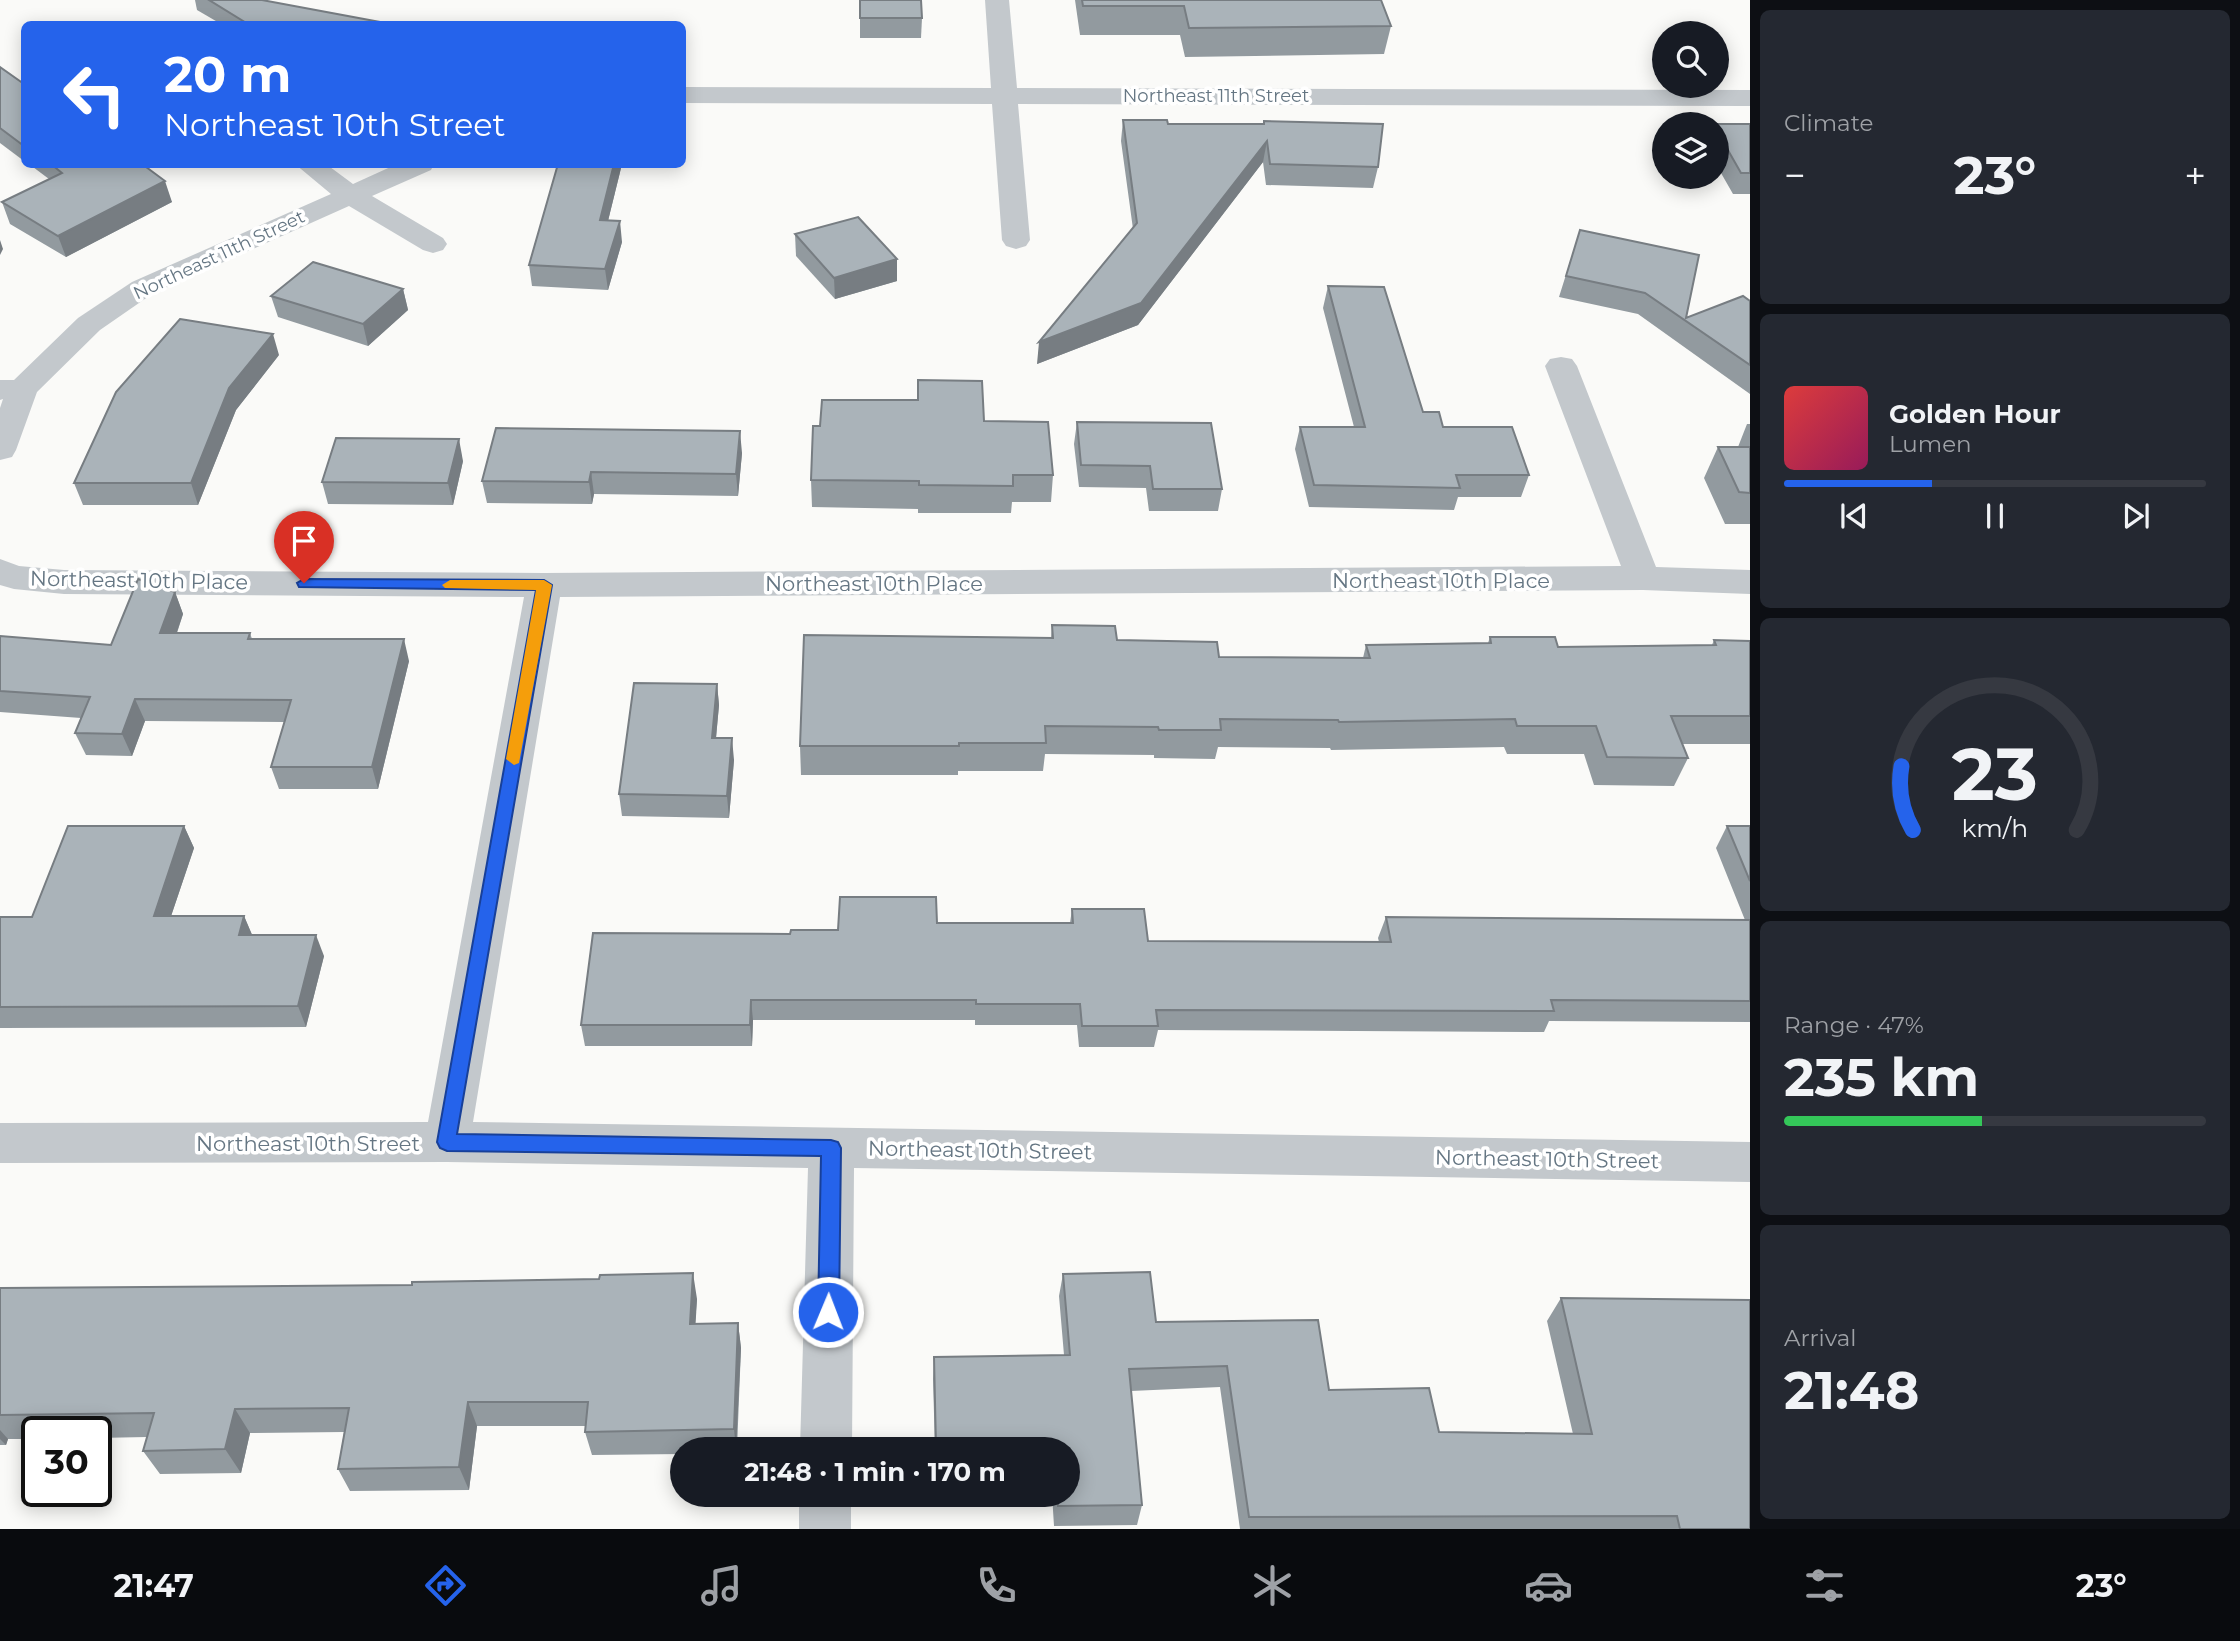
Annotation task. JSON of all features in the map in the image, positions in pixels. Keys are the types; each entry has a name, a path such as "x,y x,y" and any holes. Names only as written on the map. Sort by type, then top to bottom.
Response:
{"street":[{"path":"997,0 1016,240"},
{"name":"Northeast 11th Street","path":"686,95 1750,98"},
{"path":"313,168 350,195 433,244"},
{"name":"Northeast 11th Street","path":"11,389 89,324 142,288 412,168"},
{"path":"1561,366 1643,578"},
{"path":"0,450 11,389"},
{"name":"Northeast 10th Place","path":"0,572 15,577 64,582 544,585 1643,578 1750,582"},
{"path":"447,1142 544,585"},
{"name":"Northeast 10th Street","path":"0,1143 447,1142 1750,1162"},
{"path":"826,1437 831,1148"},
{"path":"825,1507 825,1529"}],"building":[{"path":"209,0 262,0 375,21 243,21"},
{"path":"860,0 921,0 922,18 860,18"},
{"path":"1082,0 1381,0 1391,26 1189,28 1184,6 1083,6"},
{"path":"0,67 21,82 21,144 0,128"},
{"path":"1123,120 1167,120 1168,124 1264,124 1264,121 1383,124 1378,167 1270,164 1267,141 1141,303 1039,342 1137,223"},
{"path":"1729,124 1750,124 1750,173 1741,173 1729,152"},
{"path":"56,168 147,168 165,181 58,236 2,202 62,173"},
{"path":"557,168 613,168 600,220 620,221 605,269 529,265"},
{"path":"858,217 897,259 834,278 795,234"},
{"path":"1580,230 1699,255 1686,318 1743,296 1750,301 1750,365 1645,293 1566,276"},
{"path":"313,262 403,289 363,324 271,296"},
{"path":"1328,286 1384,287 1423,412 1439,412 1443,427 1512,427 1529,475 1456,475 1460,488 1314,485 1300,427 1365,427"},
{"path":"180,319 273,334 229,388 191,483 74,483 116,392"},
{"path":"918,380 982,381 984,421 1048,422 1053,475 1013,475 1013,486 919,485 919,481 811,480 813,426 820,426 822,400 918,400"},
{"path":"1077,422 1211,423 1222,489 1153,489 1150,466 1081,465"},
{"path":"496,428 740,431 736,474 591,472 589,482 482,481"},
{"path":"336,438 459,439 448,483 322,482"},
{"path":"1718,447 1750,447 1750,493 1739,492"},
{"path":"138,579 175,592 160,633 250,633 248,639 404,639 372,767 271,767 291,700 135,699 122,734 75,733 90,697 0,691 0,636 111,645"},
{"path":"1052,625 1115,626 1117,640 1217,642 1219,657 1370,658 1366,645 1491,643 1490,637 1555,637 1558,647 1716,645 1714,640 1750,641 1750,716 1671,716 1688,758 1607,757 1596,726 1517,726 1515,719 1339,722 1220,719 1221,730 1045,726 1046,743 800,746 804,635 1053,638"},
{"path":"634,683 717,684 712,738 732,738 727,796 619,794"},
{"path":"68,826 184,826 154,916 244,916 239,935 316,935 298,1006 0,1007 0,917 32,917"},
{"path":"1727,826 1750,826 1750,881"},
{"path":"840,897 936,897 937,923 1073,923 1072,909 1144,909 1148,941 1391,942 1386,917 1750,920 1750,1001 1551,1000 1554,1011 1156,1010 1158,1026 1082,1026 1080,1004 976,1004 976,1000 751,1000 750,1025 581,1025 593,933 790,934 791,930 838,930"},
{"path":"1150,1272 1156,1322 1318,1320 1329,1390 1429,1388 1439,1432 1592,1434 1561,1298 1750,1300 1750,1529 1680,1529 1677,1516 1249,1517 1227,1366 1129,1369 1142,1505 1080,1506 1080,1437 936,1437 934,1357 1070,1355 1063,1274"},
{"path":"693,1273 690,1324 738,1323 734,1429 585,1432 588,1402 468,1402 459,1467 338,1469 349,1408 235,1409 225,1449 143,1451 154,1413 0,1415 0,1288 412,1285 412,1282 599,1279 600,1275"}],"slow traffic":[{"path":"450,585 544,585 514,759"}],"route":[{"path":"304,583 544,585 447,1142 831,1148 828,1312"}]}
